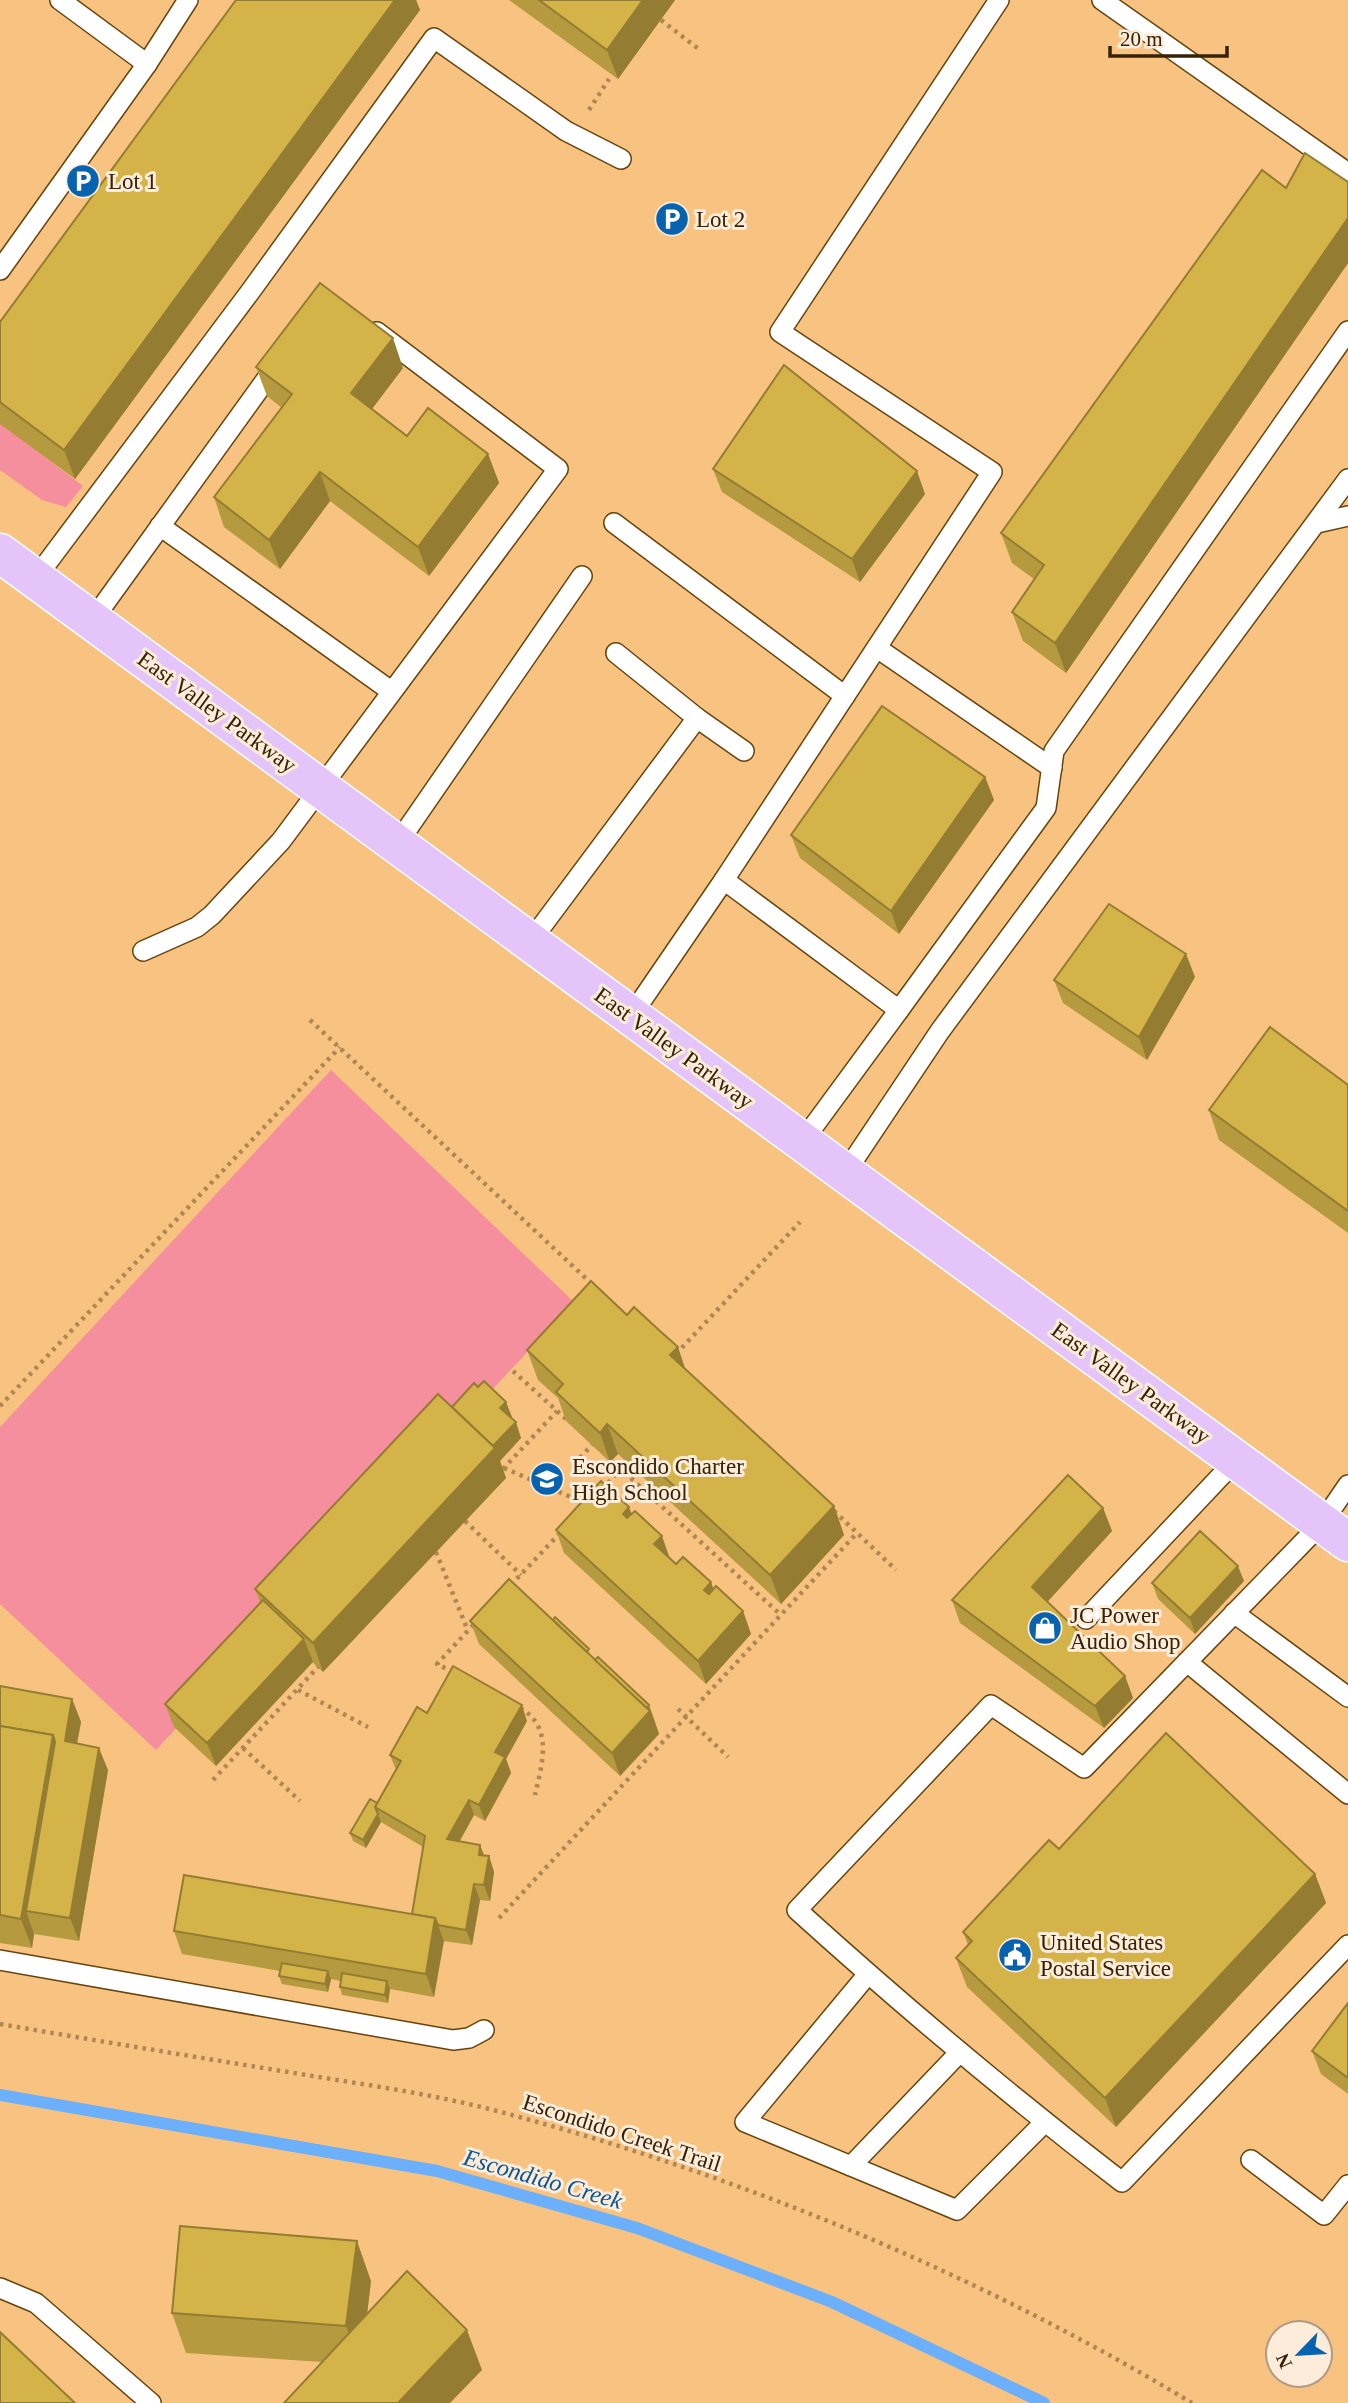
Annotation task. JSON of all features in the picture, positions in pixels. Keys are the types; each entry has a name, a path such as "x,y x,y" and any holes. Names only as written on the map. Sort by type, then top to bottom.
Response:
{"main road":[{"name":"East Valley Parkway","path":"0,553 1335,1533"}],"lane":[{"path":"60,0 147,64"},
{"path":"0,270 147,64 188,0"},
{"path":"631,1016 724,880 992,472 780,332 999,0"},
{"path":"1102,0 1348,173"},
{"path":"35,579 250,292 434,38 575,135 621,159"},
{"path":"143,951 197,927 212,915 281,841 558,469 360,320"},
{"path":"802,1142 1046,808 1054,751 1348,331"},
{"path":"92,621 287,350"},
{"path":"845,1173 940,1031 1348,479"},
{"path":"1317,523 1348,516"},
{"path":"614,523 845,696"},
{"path":"160,526 391,691"},
{"path":"397,844 582,576"},
{"path":"877,648 1052,768"},
{"path":"616,653 697,718 744,751"},
{"path":"530,942 697,718"},
{"path":"724,880 899,1010"},
{"path":"1086,1619 1236,1460"},
{"path":"1348,1485 1335,1533 1234,1613 1084,1768 991,1705 797,1910 960,2052 1122,2182 1348,1945"},
{"path":"1234,1613 1348,1697"},
{"path":"1187,1662 1348,1794"},
{"path":"0,1960 453,2040 469,2038 484,2030"},
{"path":"868,1974 745,2122 957,2210 1045,2122"},
{"path":"851,2166 960,2052"},
{"path":"1251,2160 1324,2215 1348,2185"},
{"path":"0,2287 36,2303 151,2403"}],"path":[{"path":"661,20 700,50"},
{"path":"575,135 593,101 610,79"},
{"path":"310,1020 602,1293"},
{"path":"0,1406 340,1047"},
{"path":"672,1359 800,1222"},
{"path":"513,1371 567,1420"},
{"path":"557,1411 502,1470 588,1504"},
{"path":"574,1464 592,1445"},
{"path":"612,1461 781,1615"},
{"path":"579,1513 621,1469"},
{"path":"828,1505 896,1570"},
{"path":"466,1521 521,1575"},
{"path":"505,1591 561,1532"},
{"path":"499,1918 857,1533"},
{"path":"436,1552 468,1631"},
{"path":"460,1676 437,1664 478,1621"},
{"path":"213,1780 318,1668"},
{"path":"298,1690 368,1727"},
{"path":"518,1707 535,1720 543,1738 535,1795"},
{"path":"678,1709 728,1757"},
{"path":"243,1748 300,1801"},
{"name":"Escondido Creek Trail","path":"0,2024 384,2088 491,2110 633,2152 847,2228 948,2273 1082,2340 1192,2403"}],"shaded area":[{"path":"0,423 83,486 66,507 42,500 0,470"},
{"path":"331,1070 574,1302 156,1750 0,1604 0,1427"}],"building":[{"path":"236,0 395,0 64,450 0,402 0,322"},
{"path":"539,0 643,0 607,50"},
{"path":"1305,153 1348,182 1348,218 1055,643 1012,612 1044,565 1001,533 1262,170 1286,188"},
{"path":"320,283 393,338 351,393 407,436 428,408 488,454 418,547 320,472 269,540 214,497 292,394 256,367"},
{"path":"784,365 917,471 852,559 713,469"},
{"path":"882,706 985,777 891,911 791,835"},
{"path":"1109,904 1186,954 1139,1037 1054,980"},
{"path":"1270,1027 1348,1085 1348,1211 1209,1110"},
{"path":"591,1281 627,1315 634,1307 678,1347 670,1355 834,1506 770,1575 607,1424 600,1433 556,1392 563,1384 527,1350"},
{"path":"484,1381 506,1402 500,1408 516,1422 493,1446 452,1407 474,1383 478,1387"},
{"path":"438,1394 495,1448 313,1643 255,1589"},
{"path":"1068,1475 1103,1508 1032,1587 1125,1676 1095,1706 952,1600"},
{"path":"601,1481 629,1507 623,1514 627,1518 635,1511 662,1536 654,1544 676,1564 683,1557 711,1582 704,1590 709,1594 716,1586 743,1611 698,1661 556,1530"},
{"path":"1200,1531 1238,1566 1190,1618 1152,1583"},
{"path":"509,1579 650,1711 612,1753 470,1621"},
{"path":"263,1600 304,1639 207,1743 165,1704"},
{"path":"555,1617 589,1649 587,1652 553,1620"},
{"path":"598,1657 649,1705 647,1708 595,1660"},
{"path":"453,1666 522,1705 495,1752 505,1757 479,1805 469,1800 447,1839 480,1845 479,1855 489,1856 484,1885 474,1884 466,1930 438,1925 435,1918 412,1914 425,1836 375,1807 401,1761 390,1755 417,1707 427,1713"},
{"path":"0,1686 72,1699 65,1741 99,1748 70,1918 26,1911 55,1742 53,1735 0,1726"},
{"path":"0,1726 53,1735 21,1919 0,1915"},
{"path":"1166,1733 1315,1874 1105,2098 956,1958 972,1941 963,1932 1049,1840 1059,1849"},
{"path":"370,1799 377,1803 375,1807 378,1814 363,1840 350,1833"},
{"path":"184,1875 435,1918 426,1974 174,1931"},
{"path":"282,1963 328,1971 325,1984 279,1976"},
{"path":"342,1973 387,1981 385,1995 340,1987"},
{"path":"1348,2003 1348,2078 1312,2051"},
{"path":"180,2226 357,2241 346,2326 172,2313"},
{"path":"407,2271 467,2330 398,2403 284,2403"},
{"path":"0,2332 75,2403 0,2403"}],"waterway":[{"name":"Escondido Creek","path":"0,2095 437,2171 637,2228 832,2302 1044,2403"}],"place":[{"name":"Lot 1","path":"83,181"},
{"name":"Lot 2","path":"672,219"},
{"name":"Escondido Charter High School","path":"547,1479"},
{"name":"JC Power Audio Shop","path":"1045,1628"},
{"name":"United States Postal Service","path":"1015,1955"}]}
